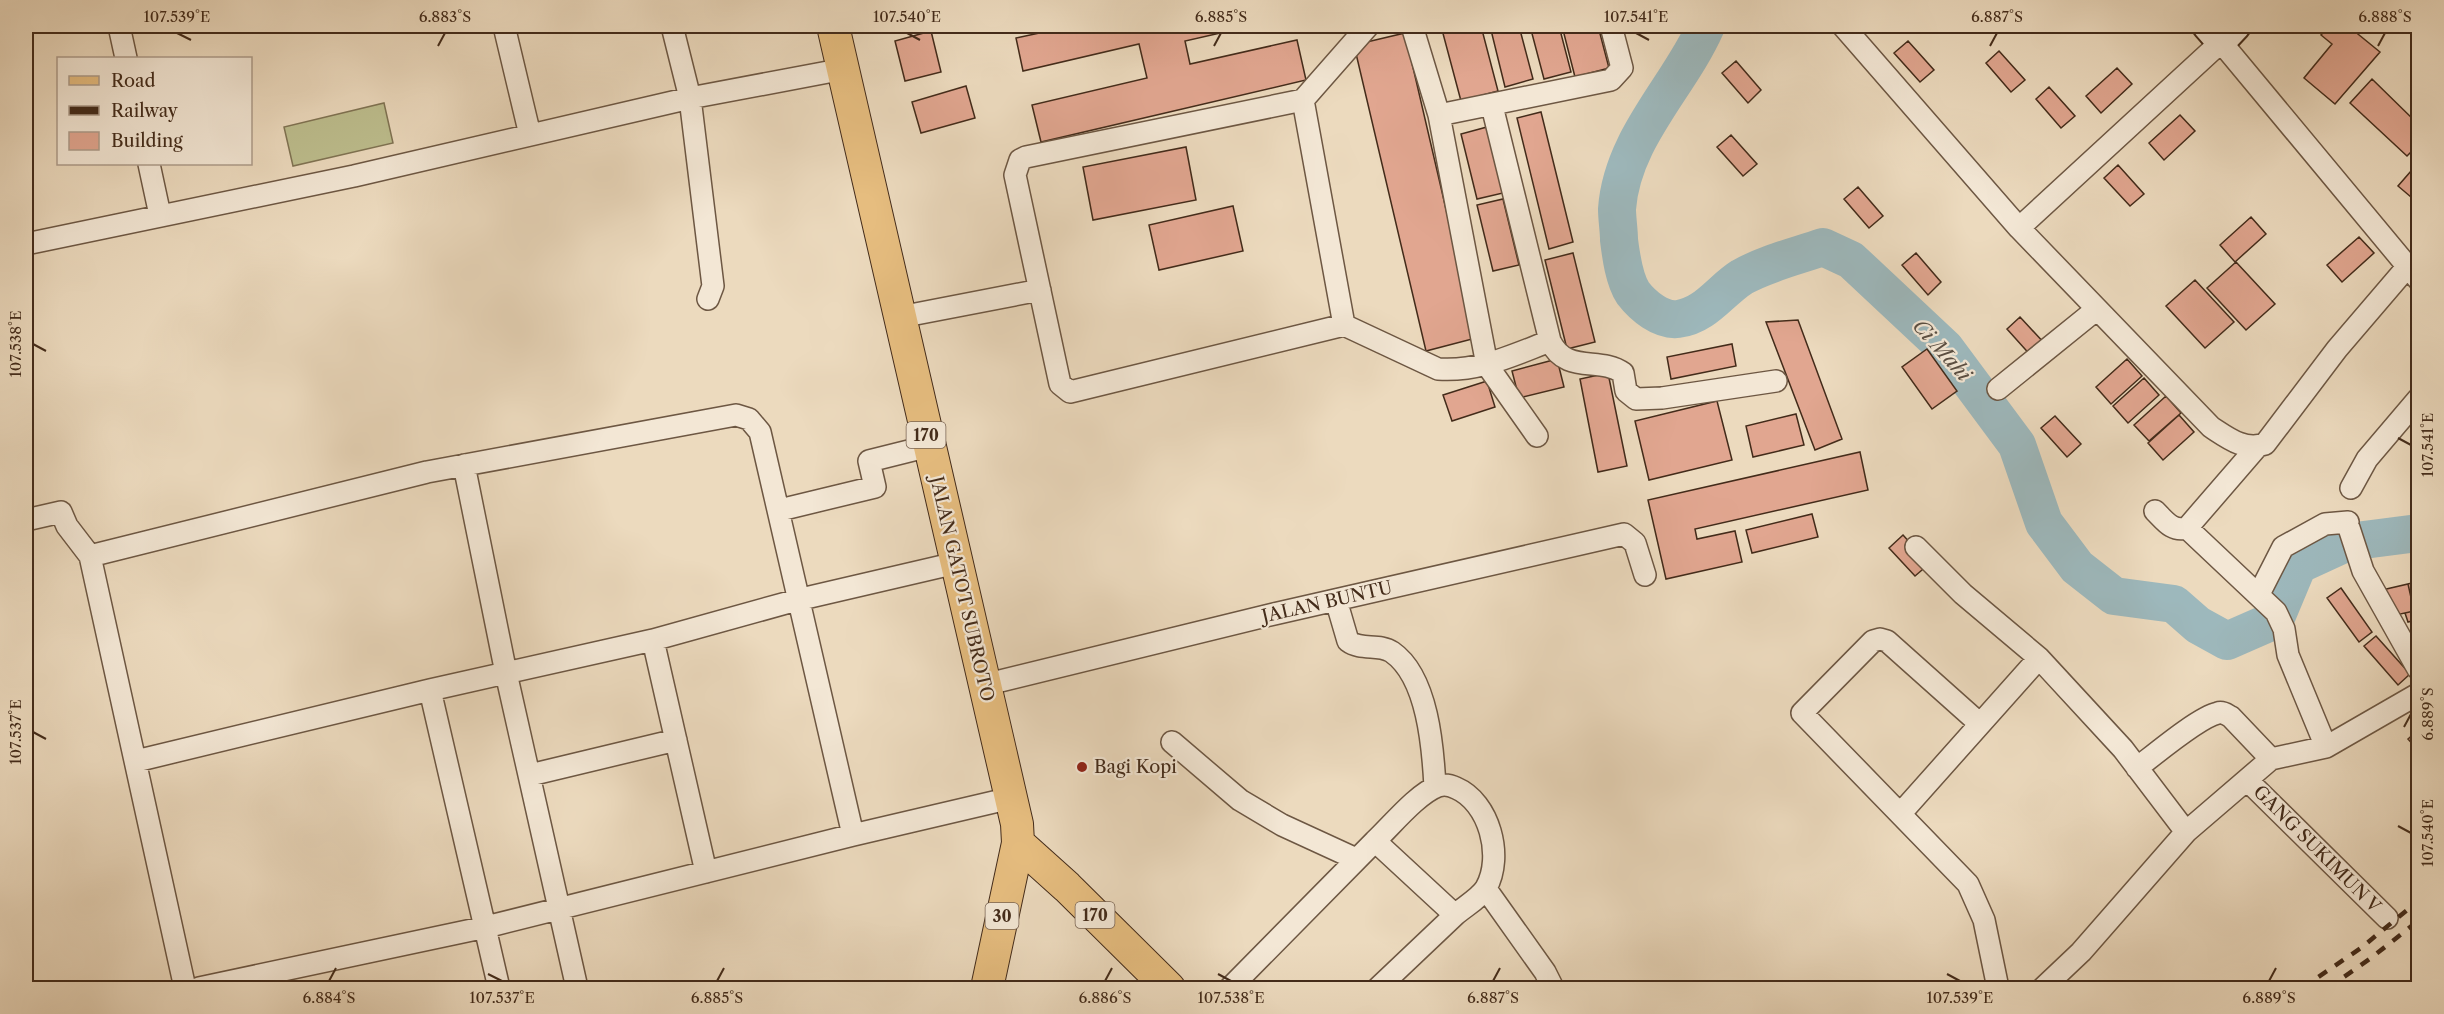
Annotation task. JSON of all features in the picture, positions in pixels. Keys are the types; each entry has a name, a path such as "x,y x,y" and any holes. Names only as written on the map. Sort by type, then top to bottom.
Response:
{"main road":[{"name":"JALAN GATOT SUBROTO","path":"833,26 1017,824 1018,843"},
{"name":"170","path":"1018,843 1067,887 1169,988"},
{"name":"30","path":"987,988 1018,843"},
{"path":"1005,897 1021,884 1038,878 1054,881 1067,887"}],"street":[{"path":"119,26 126,57"},
{"path":"504,26 530,135"},
{"path":"672,26 690,98 712,286 708,299"},
{"path":"1368,26 1303,100 1020,160 1015,175 1060,384 1070,392 1344,325 1438,369 1452,370 1486,365 1550,341"},
{"path":"1412,26 1439,116 1486,365 1537,436"},
{"path":"1439,116 1611,80 1622,68 1611,26"},
{"path":"1843,26 2019,228 2211,427 2234,441 2248,447 2265,444 2337,349 2413,273 2221,31 2019,228"},
{"path":"26,244 160,214 354,176 690,98 844,69"},
{"path":"1303,100 1344,325"},
{"path":"1492,106 1554,350 1580,364 1615,368 1623,373 1626,391 1636,399 1662,398 1776,381"},
{"path":"149,165 160,214"},
{"path":"900,317 1040,290"},
{"path":"1998,389 2097,309"},
{"path":"2351,488 2367,459 2418,399"},
{"path":"90,556 427,472 736,415 749,419 760,432 780,510 797,600 853,835"},
{"path":"780,510 875,487 869,461 929,446"},
{"path":"2155,511 2173,528 2181,530 2187,528 2257,447"},
{"path":"464,465 506,673 577,988"},
{"path":"26,520 61,512 67,526 90,556 185,988"},
{"path":"2263,597 2283,547 2325,524 2348,525 2363,571 2418,669"},
{"path":"2187,528 2263,597 2276,612 2284,629 2288,655 2326,747"},
{"name":"JALAN BUNTU","path":"984,685 1336,600 1624,534 1635,543 1646,575"},
{"path":"1916,547 1963,594 2039,658 2137,768 2186,832"},
{"path":"136,761 430,690 653,640 797,600 956,563"},
{"path":"1336,600 1348,640 1353,645 1392,652 1415,683 1426,713 1434,760 1435,787"},
{"path":"1980,724 1887,641 1880,639 1873,640 1802,712 1968,884 1983,920 1998,988"},
{"path":"653,640 706,873"},
{"path":"1901,813 2039,658"},
{"path":"430,690 499,988"},
{"path":"2043,988 2081,952 2186,832 2271,759 2326,747 2418,694"},
{"path":"2137,768 2192,727 2217,712 2231,717 2271,759"},
{"path":"530,775 676,740"},
{"path":"1172,742 1240,800 1282,825 1356,859"},
{"name":"GANG SUKIMUN V","path":"2247,780 2386,918"},
{"path":"1230,988 1419,798 1435,787 1450,786 1467,792 1478,805 1494,850 1494,867 1486,889 1378,988"},
{"path":"199,988 486,927 1011,798"},
{"path":"1375,841 1455,915"},
{"path":"1486,889 1545,972 1553,988"}],"green space":[{"path":"384,103 393,143 293,166 284,127"}],"building":[{"path":"1072,26 1251,26 1185,41 1190,64 1297,40 1306,80 1041,142 1032,105 1147,78 1139,44 1023,71 1016,38"},
{"path":"1441,26 1481,26 1498,91 1461,101"},
{"path":"1490,26 1519,26 1533,79 1505,87"},
{"path":"1530,26 1559,26 1571,72 1544,79"},
{"path":"1562,26 1598,26 1609,68 1575,77"},
{"path":"2329,26 2348,26 2380,52 2335,104 2304,78 2332,44 2321,35"},
{"path":"931,31 941,72 905,81 895,41"},
{"path":"1405,33 1476,338 1426,351 1354,45"},
{"path":"1908,41 1934,70 1920,82 1894,53"},
{"path":"1999,51 2025,80 2011,92 1986,63"},
{"path":"1736,61 1761,90 1748,103 1722,73"},
{"path":"2117,68 2132,84 2101,113 2086,96"},
{"path":"2372,79 2418,124 2418,145 2407,156 2350,103"},
{"path":"966,86 975,118 921,133 912,102"},
{"path":"2049,87 2075,116 2061,128 2036,99"},
{"path":"1541,112 1573,242 1549,249 1517,118"},
{"path":"2180,115 2195,131 2164,160 2149,143"},
{"path":"1487,127 1503,193 1477,199 1461,134"},
{"path":"1731,135 1757,164 1743,176 1717,147"},
{"path":"1186,147 1196,200 1093,220 1083,167"},
{"path":"2418,163 2418,203 2398,186"},
{"path":"2118,165 2144,194 2130,206 2104,178"},
{"path":"1858,187 1883,216 1869,228 1844,199"},
{"path":"1503,199 1519,265 1493,271 1477,205"},
{"path":"1233,206 1243,251 1159,270 1149,225"},
{"path":"2251,217 2266,234 2235,262 2220,245"},
{"path":"2359,237 2374,253 2342,282 2327,265"},
{"path":"1573,253 1595,342 1567,349 1545,260"},
{"path":"1916,253 1941,282 1928,295 1902,265"},
{"path":"2236,262 2275,304 2246,330 2207,288"},
{"path":"2195,280 2234,322 2205,348 2166,306"},
{"path":"2020,317 2046,345 2033,358 2007,329"},
{"path":"1798,320 1842,439 1815,450 1766,322"},
{"path":"1732,344 1736,366 1671,379 1667,357"},
{"path":"1927,349 1957,391 1932,409 1902,367"},
{"path":"1557,359 1564,387 1519,398 1512,371"},
{"path":"2127,359 2142,376 2111,404 2096,387"},
{"path":"1608,373 1627,466 1598,472 1580,379"},
{"path":"2144,378 2159,395 2128,423 2113,406"},
{"path":"1487,381 1495,407 1452,421 1443,395"},
{"path":"2166,396 2181,413 2149,441 2134,425"},
{"path":"1717,401 1732,460 1649,480 1635,421"},
{"path":"1796,414 1804,445 1753,457 1746,426"},
{"path":"2179,415 2194,432 2163,460 2148,443"},
{"path":"2055,416 2081,444 2067,457 2041,428"},
{"path":"1860,452 1868,490 1695,529 1697,539 1735,531 1742,562 1666,579 1648,500"},
{"path":"1812,514 1818,537 1752,553 1746,530"},
{"path":"1903,535 1929,564 1915,576 1889,548"},
{"path":"2418,581 2418,610 2414,611 2408,584"},
{"path":"2408,584 2414,611 2396,615 2382,590"},
{"path":"2341,588 2372,632 2359,642 2327,598"},
{"path":"2418,610 2418,629 2416,620 2408,622 2405,613"},
{"path":"2376,636 2410,674 2398,685 2364,646"},
{"path":"2418,730 2418,750 2408,739"}],"waterway":[{"name":"Ci Mahi","path":"1706,26 1695,48 1640,136 1621,183 1617,213 1623,267 1633,293 1653,312 1665,318 1688,317 1705,308 1742,277 1823,247 1851,260 1945,348 2017,445 2044,523 2077,567 2114,596 2174,604 2198,625 2227,641 2275,620 2298,565 2348,542 2418,533"}],"railway":[{"path":"2302,988 2361,948 2418,901"},
{"path":"2328,988 2418,921"}],"place":[{"name":"Bagi Kopi","path":"1082,767"}]}
